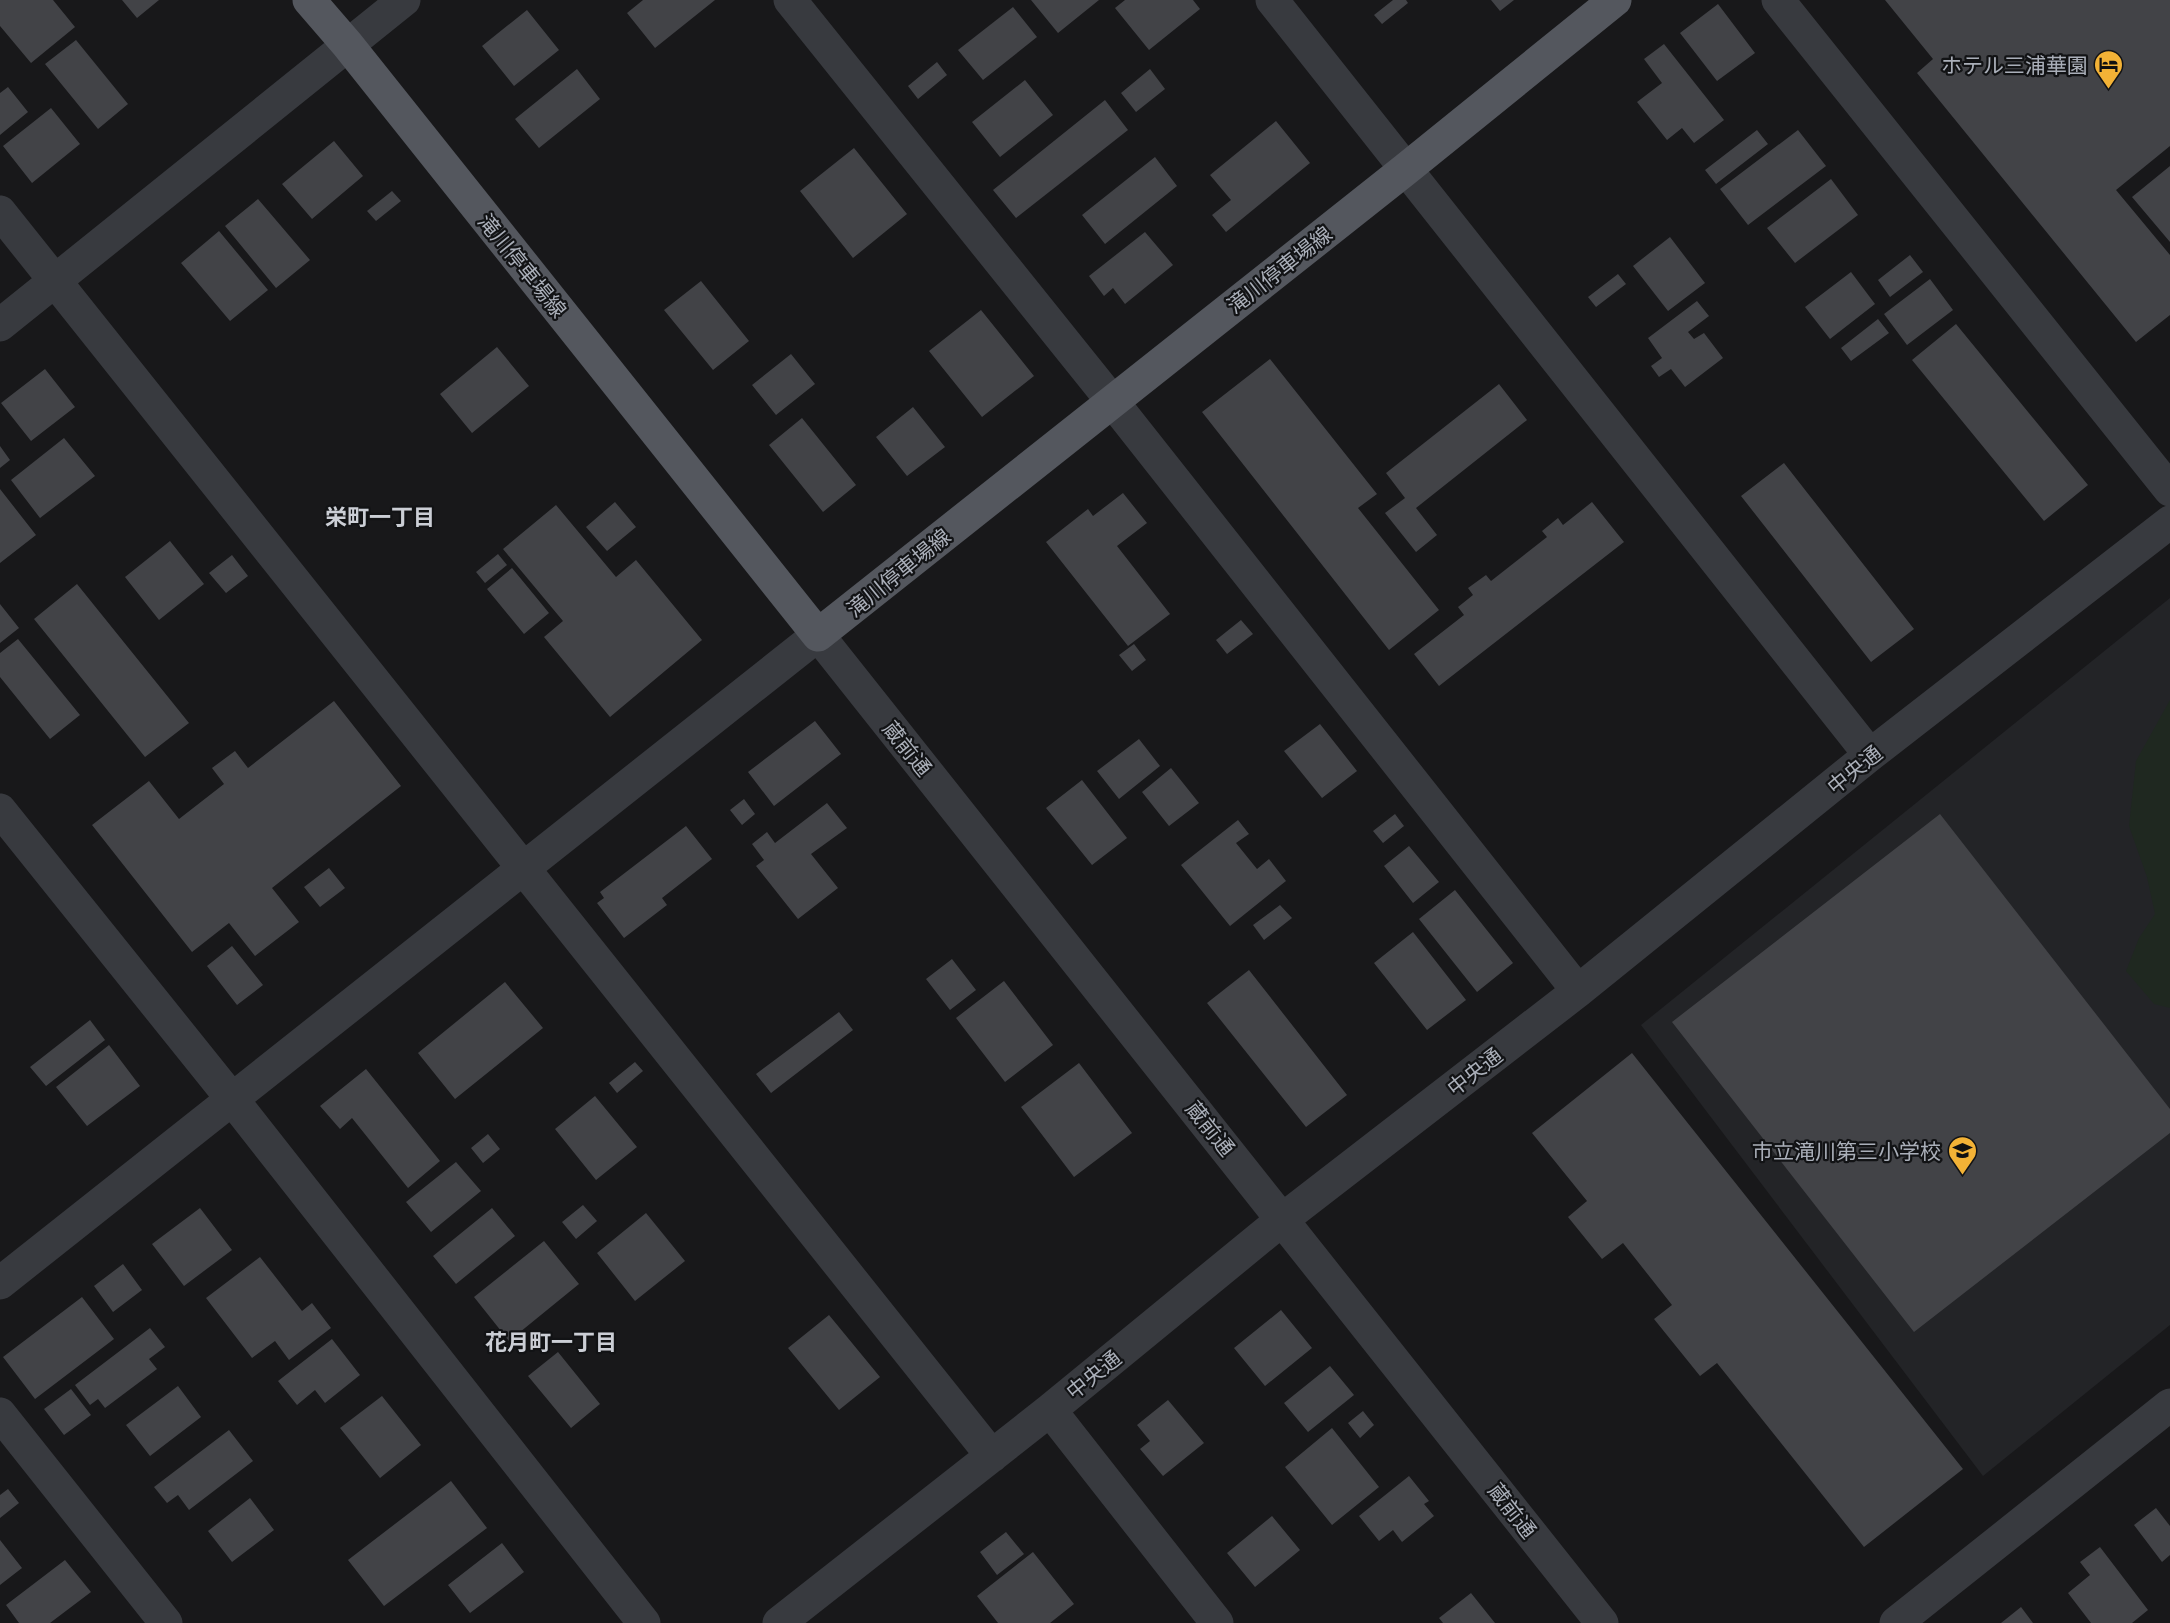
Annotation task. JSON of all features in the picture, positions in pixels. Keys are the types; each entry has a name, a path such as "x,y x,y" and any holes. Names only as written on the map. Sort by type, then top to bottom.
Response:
{"main road":[{"name":"滝川停車場線","path":"309,0 347,44 818,635 1406,169 1615,0"}],"street":[{"path":"0,324 404,0"},
{"path":"790,0 1112,401 1578,991"},
{"path":"1272,0 1870,755"},
{"path":"1778,0 2170,490"},
{"path":"0,212 992,1456"},
{"name":"中央通","path":"779,1623 1050,1410 1283,1219 1578,991 1870,755 2170,522"},
{"path":"0,1283 818,635"},
{"name":"蔵前通","path":"818,635 1602,1623"},
{"path":"0,810 232,1099 644,1623"},
{"path":"1896,1623 2170,1405"},
{"path":"1050,1410 1217,1623"},
{"path":"0,1414 166,1623"}],"shaded area":[{"name":"市立滝川第三小学校","path":"2170,598 2170,1325 1983,1476 1641,1025"},
{"path":"2170,700 2170,1008 2154,1004 2126,971 2139,938 2155,914 2147,877 2129,826 2136,761"}],"building":[{"path":"0,0 53,0 75,27 31,63 0,26"},
{"path":"122,0 159,0 137,18"},
{"path":"643,0 715,0 655,48 627,13"},
{"path":"1031,0 1099,0 1058,33"},
{"path":"1125,0 1193,0 1200,9 1149,50 1115,8"},
{"path":"1393,0 1406,0 1408,3 1382,24 1374,15"},
{"path":"1491,0 1514,0 1500,11"},
{"path":"1885,0 2170,0 2170,146 2116,190 2170,255 2170,315 2136,342 1917,73 1933,59"},
{"path":"1718,4 1755,53 1717,81 1680,33"},
{"path":"1013,7 1037,37 983,80 958,50"},
{"path":"527,10 559,50 514,86 482,46"},
{"path":"76,40 128,104 98,129 45,64"},
{"path":"1664,44 1724,120 1694,143 1682,128 1667,140 1637,102 1662,83 1644,59"},
{"path":"937,62 947,75 918,99 908,86"},
{"path":"577,69 600,99 539,148 515,119"},
{"path":"1150,69 1165,89 1136,112 1121,93"},
{"path":"1025,80 1053,115 1000,157 972,122"},
{"path":"8,87 28,112 0,135 0,93"},
{"path":"1105,100 1128,130 1016,218 993,190"},
{"path":"51,108 80,144 32,183 3,146"},
{"path":"1276,121 1310,163 1226,232 1212,215 1231,200 1210,175"},
{"path":"1757,130 1768,144 1716,184 1705,170"},
{"path":"1798,130 1826,166 1748,225 1720,189"},
{"path":"334,141 363,176 312,219 282,184"},
{"path":"854,148 907,214 853,258 800,191"},
{"path":"1155,157 1177,186 1105,244 1082,215"},
{"path":"2170,166 2170,242 2132,197"},
{"path":"1831,179 1858,215 1795,263 1767,228"},
{"path":"392,191 401,201 376,221 367,211"},
{"path":"258,199 310,260 276,288 225,226"},
{"path":"219,231 268,290 230,321 181,263"},
{"path":"1145,232 1173,265 1125,304 1113,288 1104,296 1089,276"},
{"path":"1670,237 1705,283 1668,311 1633,266"},
{"path":"1910,255 1923,272 1890,297 1878,280"},
{"path":"1851,272 1875,304 1830,339 1805,307"},
{"path":"1618,274 1626,284 1596,307 1588,297"},
{"path":"1930,279 1953,310 1907,345 1884,314"},
{"path":"701,281 749,341 713,370 664,310"},
{"path":"1697,301 1709,316 1688,332 1694,339 1704,333 1723,358 1685,387 1671,369 1659,377 1651,366 1662,358 1648,338"},
{"path":"981,310 1034,376 982,417 929,351"},
{"path":"1878,319 1889,333 1851,361 1841,348"},
{"path":"1956,324 2088,485 2044,521 1912,360"},
{"path":"497,347 529,386 472,433 440,394"},
{"path":"791,354 815,384 776,415 752,385"},
{"path":"1270,359 1377,494 1358,508 1439,610 1389,650 1202,412"},
{"path":"45,369 75,407 31,441 1,403"},
{"path":"1499,384 1527,420 1416,508 1437,535 1416,552 1385,513 1405,498 1386,473"},
{"path":"913,407 945,447 907,476 876,437"},
{"path":"802,418 856,485 823,512 769,445"},
{"path":"64,438 95,476 40,518 11,480"},
{"path":"0,446 10,460 0,468"},
{"path":"1784,463 1914,629 1871,662 1741,496"},
{"path":"0,489 36,535 0,563"},
{"path":"1123,493 1147,523 1117,546 1170,614 1128,646 1046,542 1088,509 1093,516"},
{"path":"615,502 636,527 607,551 586,527"},
{"path":"1592,502 1624,542 1439,686 1414,654 1464,615 1458,607 1473,595 1468,588 1486,575 1491,581 1547,537 1542,531 1558,518 1563,525"},
{"path":"556,505 616,577 636,560 702,640 610,717 544,637 563,621 503,549"},
{"path":"170,541 204,584 159,620 125,577"},
{"path":"498,554 507,565 485,583 476,572"},
{"path":"232,555 248,576 226,593 209,573"},
{"path":"512,568 549,613 524,634 487,589"},
{"path":"77,584 189,723 145,757 34,619"},
{"path":"0,604 19,628 0,643"},
{"path":"1241,620 1253,634 1227,654 1216,640"},
{"path":"18,639 80,715 50,739 0,677 0,653"},
{"path":"1134,644 1146,660 1132,671 1119,655"},
{"path":"334,701 401,786 272,888 299,922 255,956 229,923 192,952 92,825 149,781 179,819 224,784 212,768 235,751 248,768"},
{"path":"815,721 841,754 774,806 748,772"},
{"path":"1320,724 1357,771 1322,798 1284,751"},
{"path":"1139,739 1160,766 1119,799 1097,771"},
{"path":"1171,768 1199,803 1169,826 1142,792"},
{"path":"1082,780 1127,838 1092,865 1046,808"},
{"path":"744,799 755,814 742,825 730,810"},
{"path":"827,803 847,828 811,854 838,888 798,919 756,866 764,860 752,844 767,832 775,843"},
{"path":"1395,814 1404,826 1383,843 1373,831"},
{"path":"1940,814 2170,1109 2170,1133 1914,1332 1672,1022"},
{"path":"1238,820 1249,834 1236,843 1257,869 1269,859 1286,881 1230,926 1181,865"},
{"path":"686,826 712,859 662,898 667,905 624,938 597,903 604,898 600,892"},
{"path":"1409,846 1439,882 1413,903 1384,866"},
{"path":"329,868 345,888 320,907 304,887"},
{"path":"1455,890 1513,963 1477,992 1419,919"},
{"path":"1280,905 1292,918 1264,940 1253,925"},
{"path":"1413,932 1466,1000 1427,1030 1374,963"},
{"path":"232,946 263,985 237,1005 207,966"},
{"path":"952,959 976,990 950,1010 926,979"},
{"path":"1249,970 1347,1095 1306,1127 1207,1003"},
{"path":"1004,981 1053,1045 1005,1082 956,1018"},
{"path":"505,982 543,1028 455,1099 418,1053"},
{"path":"839,1012 853,1030 771,1093 756,1074"},
{"path":"90,1020 105,1040 46,1086 30,1067"},
{"path":"109,1045 140,1086 87,1126 56,1087"},
{"path":"1632,1053 1963,1469 1864,1547 1717,1363 1700,1376 1654,1319 1672,1305 1623,1243 1602,1259 1568,1217 1587,1201 1532,1133"},
{"path":"635,1062 643,1071 617,1093 609,1083"},
{"path":"1079,1063 1132,1133 1074,1177 1021,1107"},
{"path":"366,1069 440,1161 408,1188 352,1118 340,1129 320,1106"},
{"path":"595,1096 637,1147 596,1180 555,1129"},
{"path":"488,1134 500,1149 483,1163 471,1148"},
{"path":"456,1162 481,1191 431,1232 406,1202"},
{"path":"583,1205 597,1221 576,1239 562,1222"},
{"path":"200,1208 232,1250 184,1286 152,1244"},
{"path":"492,1208 515,1236 456,1284 433,1256"},
{"path":"646,1213 685,1261 635,1301 597,1253"},
{"path":"544,1241 579,1284 509,1341 474,1297"},
{"path":"260,1257 302,1311 312,1303 331,1328 289,1360 275,1341 252,1358 206,1298"},
{"path":"123,1264 142,1290 113,1312 94,1286"},
{"path":"82,1297 114,1339 35,1399 3,1357"},
{"path":"1281,1310 1312,1348 1265,1386 1234,1348"},
{"path":"829,1315 880,1377 839,1410 788,1348"},
{"path":"150,1328 165,1347 149,1359 157,1369 105,1408 98,1399 90,1405 75,1385"},
{"path":"332,1339 360,1375 325,1403 315,1390 297,1405 278,1381"},
{"path":"558,1352 600,1404 571,1428 528,1376"},
{"path":"1330,1366 1354,1395 1308,1432 1284,1403"},
{"path":"178,1386 201,1417 150,1456 126,1425"},
{"path":"71,1389 91,1415 64,1435 44,1409"},
{"path":"382,1396 421,1445 380,1478 340,1428"},
{"path":"1168,1400 1204,1443 1163,1476 1140,1449 1150,1441 1137,1425"},
{"path":"1363,1411 1374,1425 1360,1438 1348,1423"},
{"path":"1332,1428 1379,1487 1332,1525 1285,1467"},
{"path":"229,1430 253,1461 189,1510 178,1495 167,1503 154,1487"},
{"path":"1409,1476 1429,1501 1424,1504 1434,1516 1402,1542 1393,1530 1379,1541 1359,1516"},
{"path":"451,1481 487,1528 384,1606 348,1560"},
{"path":"8,1489 19,1503 0,1518 0,1495"},
{"path":"250,1498 274,1530 232,1562 208,1531"},
{"path":"2156,1508 2170,1526 2170,1555 2162,1562 2134,1525"},
{"path":"1272,1516 1300,1550 1255,1587 1227,1553"},
{"path":"1006,1532 1024,1554 997,1575 980,1552"},
{"path":"0,1540 22,1568 0,1585"},
{"path":"502,1543 524,1572 470,1613 448,1585"},
{"path":"2100,1547 2148,1610 2132,1623 2091,1623 2068,1593 2090,1575 2080,1562"},
{"path":"1033,1552 1074,1604 1050,1623 998,1623 977,1596"},
{"path":"65,1560 91,1592 50,1623 19,1623 6,1605"},
{"path":"1471,1593 1495,1623 1443,1623 1439,1618"},
{"path":"2021,1607 2033,1623 2001,1623"}],"place":[{"name":"ホテル三浦華園","path":"2109,90"},
{"name":"市立滝川第三小学校","path":"1962,1176"}],"district":[{"name":"栄町一丁目","path":"380,516"},
{"name":"花月町一丁目","path":"551,1341"}]}
